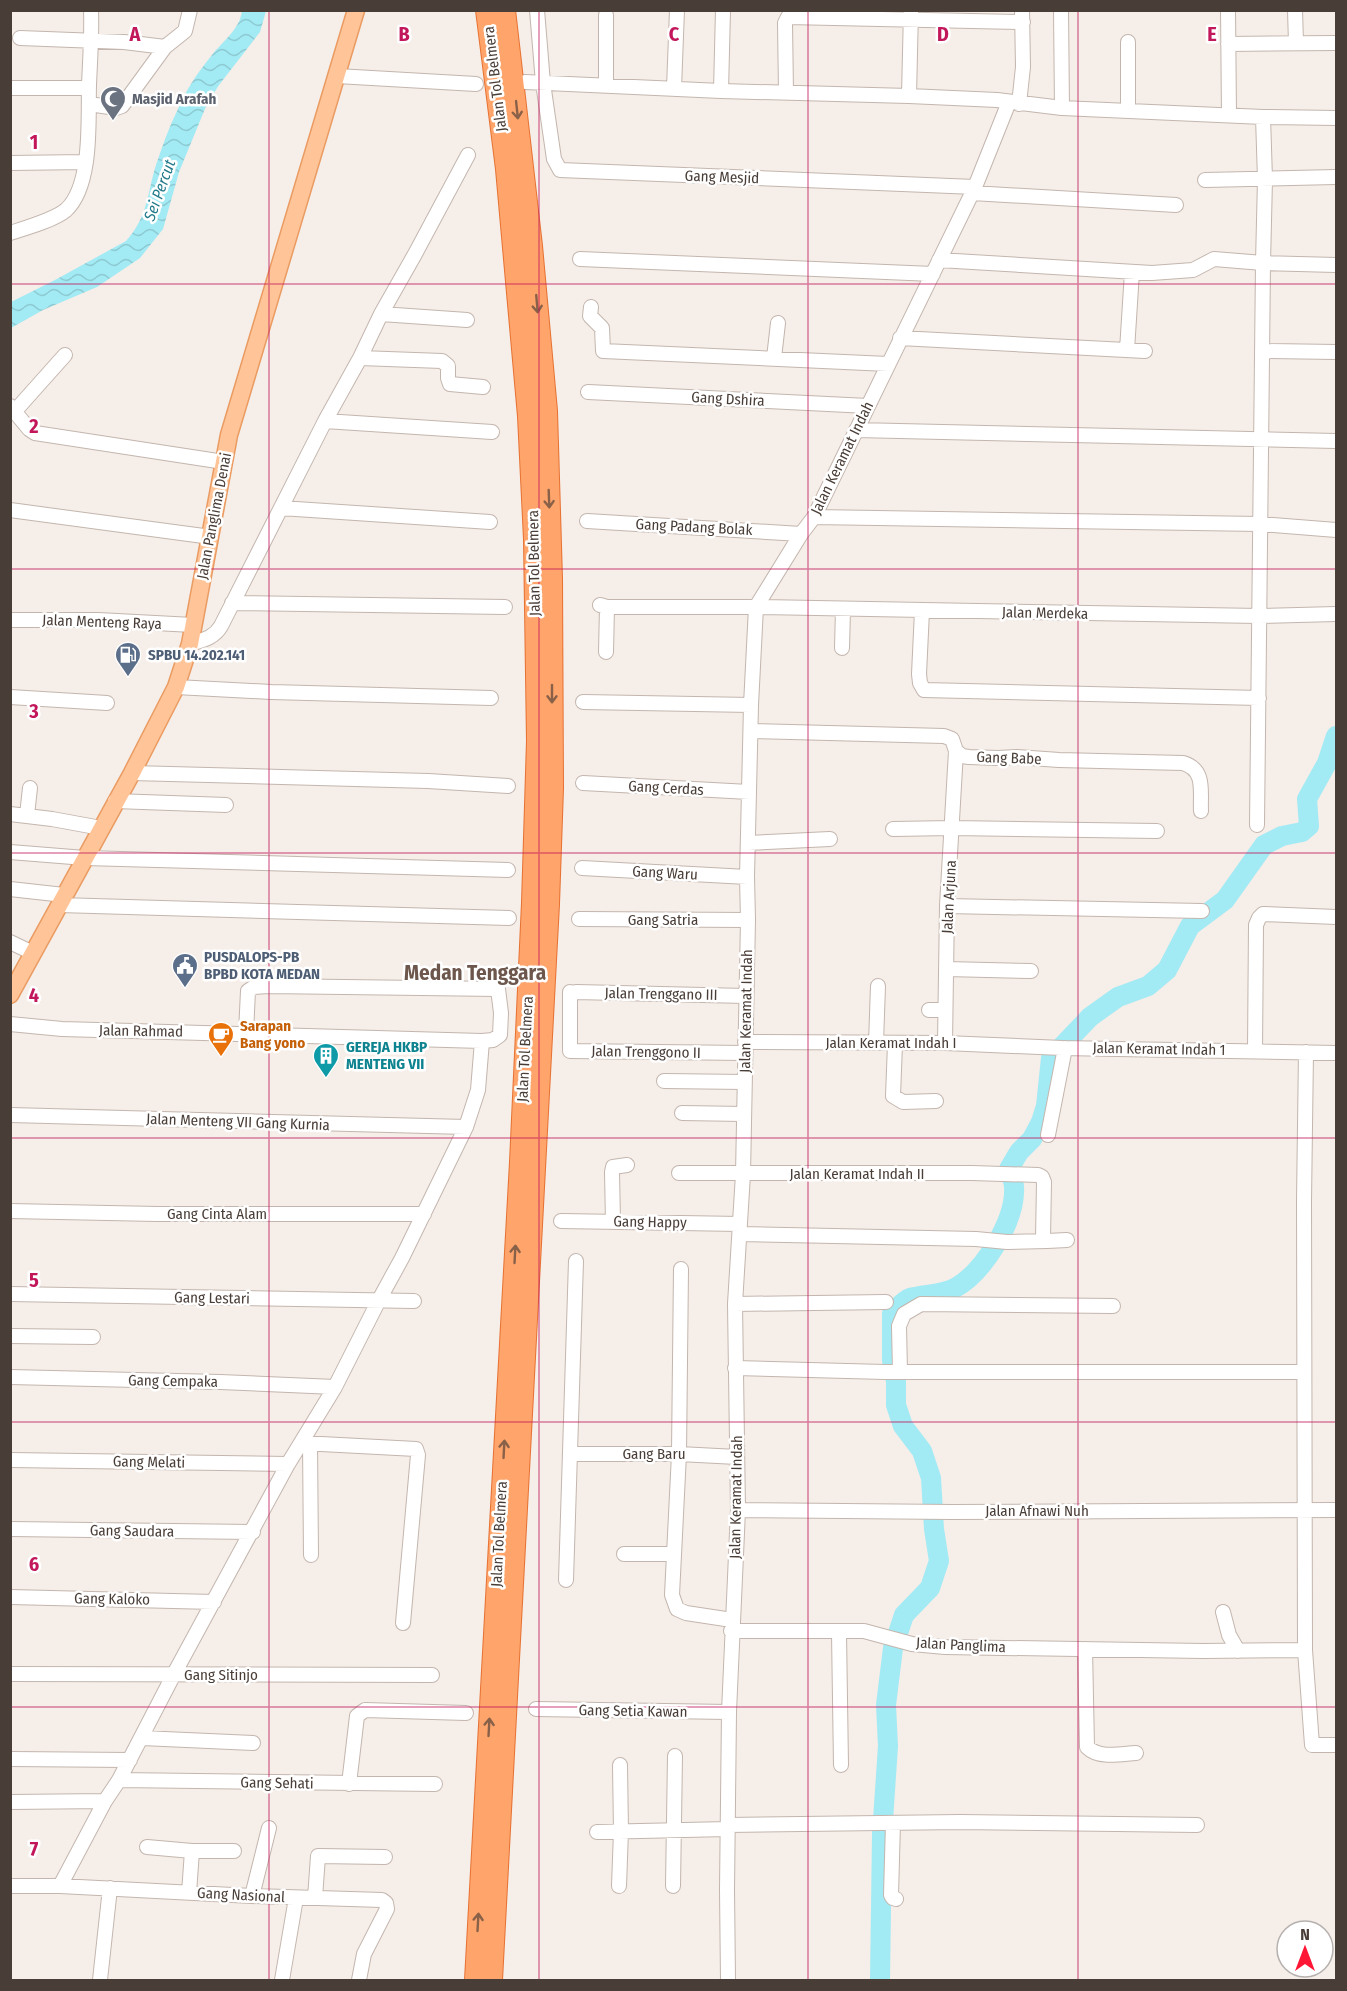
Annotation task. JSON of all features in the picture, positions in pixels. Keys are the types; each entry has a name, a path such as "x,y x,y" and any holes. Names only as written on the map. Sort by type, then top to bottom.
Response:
{"highway":[{"name":"Jalan Tol Belmera","path":"475,1980 523,1091 537,741 534,539 528,416 506,170 486,10"},
{"name":"Jalan Tol Belmera","path":"492,1980 548,928 553,788 552,579 547,411 532,246 505,10"}],"main road":[{"name":"Jalan Panglima Denai","path":"10,995 132,773 176,687 190,644 229,435 356,10"}],"street":[{"path":"10,233 66,210 75,197 86,162 89,139 91,10"},
{"path":"89,104 116,108 122,106 165,47 185,31 190,10"},
{"name":"Gang Mesjid","path":"537,10 543,83 554,159 558,168 564,171 973,190 1176,205"},
{"path":"674,88 677,10"},
{"path":"721,91 721,18 723,10"},
{"path":"1061,10 1062,108"},
{"path":"1228,10 1229,116"},
{"path":"1295,10 1296,43"},
{"path":"606,15 606,85"},
{"path":"909,96 911,15"},
{"path":"786,92 785,23 788,17 1022,16"},
{"name":"Jalan Keramat Indah","path":"728,1980 729,1712 738,1510 735,1304 743,1174 747,877 756,607 814,517 1014,103 1023,67 1022,16"},
{"path":"20,38 92,40 165,47"},
{"path":"1128,42 1128,110"},
{"path":"1228,44 1336,43"},
{"path":"337,76 476,84"},
{"path":"525,82 721,91 909,96 1062,108 1229,116 1336,118"},
{"path":"10,88 89,87"},
{"path":"1257,825 1263,117"},
{"path":"190,644 209,638 218,632 381,314 416,254 468,155"},
{"path":"10,163 86,162"},
{"path":"1205,180 1336,177"},
{"path":"580,259 933,274"},
{"path":"939,260 1132,272 1193,270 1214,259 1336,265"},
{"path":"1127,350 1132,272"},
{"path":"591,307 591,316 602,328 603,351 888,364"},
{"path":"381,314 467,320"},
{"path":"774,358 778,323"},
{"path":"900,338 1145,351"},
{"path":"1262,351 1336,352"},
{"path":"65,355 13,409 35,433 224,462"},
{"path":"360,358 442,361 448,366 450,384 483,387"},
{"name":"Gang Dshira","path":"588,392 868,406"},
{"path":"326,422 492,432"},
{"path":"856,430 1336,441"},
{"path":"281,508 490,522"},
{"path":"10,510 211,537"},
{"path":"814,517 1260,524 1336,530"},
{"name":"Gang Padang Bolak","path":"587,521 801,534"},
{"path":"232,603 505,607"},
{"name":"Jalan Merdeka","path":"606,652 604,606 1258,616 1335,614"},
{"path":"842,648 843,609"},
{"path":"922,611 919,674 924,690 1259,698"},
{"name":"Jalan Menteng Raya","path":"10,620 98,620 193,625"},
{"path":"176,687 491,698"},
{"path":"10,697 107,703"},
{"path":"583,702 751,705"},
{"name":"Gang Babe","path":"751,731 944,736 952,739 956,751 962,756 1170,762 1188,765 1198,774 1201,811"},
{"name":"Jalan Arjuna","path":"945,1043 948,906 956,751"},
{"path":"132,773 428,781 508,786"},
{"name":"Gang Cerdas","path":"583,783 749,792"},
{"path":"27,815 30,788"},
{"path":"115,801 226,804"},
{"path":"10,814 101,828"},
{"path":"893,829 1157,831"},
{"path":"748,843 830,839"},
{"path":"10,852 85,858 508,870"},
{"name":"Gang Waru","path":"582,868 747,877"},
{"path":"10,889 62,900 509,918"},
{"path":"948,906 1202,911"},
{"path":"1255,1051 1256,925 1258,918 1263,914 1336,917"},
{"name":"Gang Satria","path":"579,920 748,920"},
{"path":"10,942 33,953"},
{"path":"946,969 1030,971"},
{"path":"876,1043 878,986"},
{"path":"60,1886 288,1464 306,1443 466,1128 478,1090 482,1041 493,1040 500,1035 501,1013 498,989 254,987 248,991 246,1033"},
{"name":"Jalan Trenggano III","path":"573,992 746,996"},
{"name":"Jalan Trenggono II","path":"573,992 570,1051 745,1048"},
{"path":"929,1010 945,1010"},
{"name":"Jalan Rahmad","path":"10,1024 62,1029 482,1041"},
{"name":"Jalan Keramat Indah I","path":"745,1048 876,1043 945,1043 1064,1048"},
{"path":"895,1044 893,1096 903,1102 936,1101"},
{"path":"1048,1136 1064,1048"},
{"name":"Jalan Keramat Indah 1","path":"1064,1048 1336,1053"},
{"path":"1306,1052 1305,1650 1312,1745 1336,1745"},
{"path":"664,1081 744,1082"},
{"path":"682,1113 744,1114"},
{"name":"Jalan Menteng VII Gang Kurnia","path":"10,1114 466,1128"},
{"path":"613,1222 613,1167 627,1165"},
{"name":"Jalan Keramat Indah II","path":"679,1173 1038,1175 1044,1181 1042,1235 1047,1241"},
{"name":"Gang Cinta Alam","path":"10,1210 157,1214 424,1214"},
{"name":"Gang Happy","path":"561,1221 1008,1242 1067,1240"},
{"path":"566,1580 572,1454 576,1260"},
{"path":"624,1554 674,1554 680,1454 681,1269"},
{"name":"Gang Lestari","path":"10,1294 414,1301"},
{"path":"735,1304 886,1302"},
{"path":"898,1372 899,1326 903,1314 921,1304 1113,1306"},
{"path":"10,1336 93,1337"},
{"path":"735,1368 878,1372 1304,1372"},
{"name":"Gang Cempaka","path":"10,1377 335,1387"},
{"path":"306,1443 311,1555"},
{"path":"306,1443 416,1449 418,1455 403,1623"},
{"name":"Gang Baru","path":"572,1454 680,1454 737,1457"},
{"name":"Gang Melati","path":"10,1460 288,1464"},
{"name":"Jalan Afnawi Nuh","path":"738,1510 952,1512 1336,1510"},
{"name":"Gang Saudara","path":"10,1529 253,1532"},
{"name":"Jalan Panglima","path":"674,1554 672,1596 677,1609 732,1625 839,1633 864,1631 904,1641 945,1647 1305,1650"},
{"name":"Gang Kaloko","path":"10,1597 214,1602"},
{"path":"1224,1612 1229,1635 1238,1651"},
{"path":"839,1633 841,1765"},
{"path":"1086,1649 1087,1747 1093,1753 1105,1755 1136,1753"},
{"name":"Gang Sitinjo","path":"10,1674 432,1675"},
{"name":"Gang Setia Kawan","path":"536,1709 729,1712"},
{"path":"349,1784 357,1716 361,1712 365,1710 466,1713"},
{"path":"142,1738 253,1743"},
{"path":"673,1886 675,1756"},
{"path":"10,1759 130,1760"},
{"path":"620,1765 620,1886"},
{"name":"Gang Sehati","path":"119,1780 435,1784"},
{"path":"10,1802 105,1801"},
{"path":"597,1832 876,1823 1197,1824"},
{"path":"892,1823 891,1894 893,1899 896,1899"},
{"path":"252,1896 269,1828"},
{"path":"147,1847 192,1851 234,1851"},
{"path":"189,1893 192,1851"},
{"path":"315,1898 318,1856 385,1857"},
{"name":"Gang Nasional","path":"10,1886 60,1886 382,1900 386,1903 387,1909 364,1954 359,1980"},
{"path":"100,1980 110,1888"},
{"path":"282,1980 296,1898"}],"water":[{"name":"Sei Percut","path":"242,11 266,11 260,32 207,104 179,172 163,229 140,258 97,287 43,310 11,328 11,302 126,241 133,232 143,214 158,158 181,102 202,68 238,24"}],"waterway":[{"path":"880,1980 882,1835 888,1746 886,1705 893,1648 904,1615 930,1588 939,1561 934,1529 931,1478 922,1451 903,1426 896,1405 896,1382 892,1360 892,1313 910,1298 955,1288 977,1270 987,1258 1010,1214 1014,1187 1009,1169 1019,1152 1032,1139 1041,1122 1046,1106 1051,1058 1090,1017 1118,997 1148,986 1167,970 1190,926 1225,900 1264,845 1282,836 1302,832 1309,826 1307,799 1327,763 1336,736"}],"place":[{"name":"Masjid Arafah","path":"113,122"},
{"name":"SPBU 14.202.141","path":"128,678"},
{"name":"PUSDALOPS-PB BPBD KOTA MEDAN","path":"185,989"},
{"name":"Sarapan Bang yono","path":"221,1058"},
{"name":"GEREJA HKBP MENTENG VII","path":"326,1079"}],"district":[{"name":"Medan Tenggara","path":"475,973"}]}
